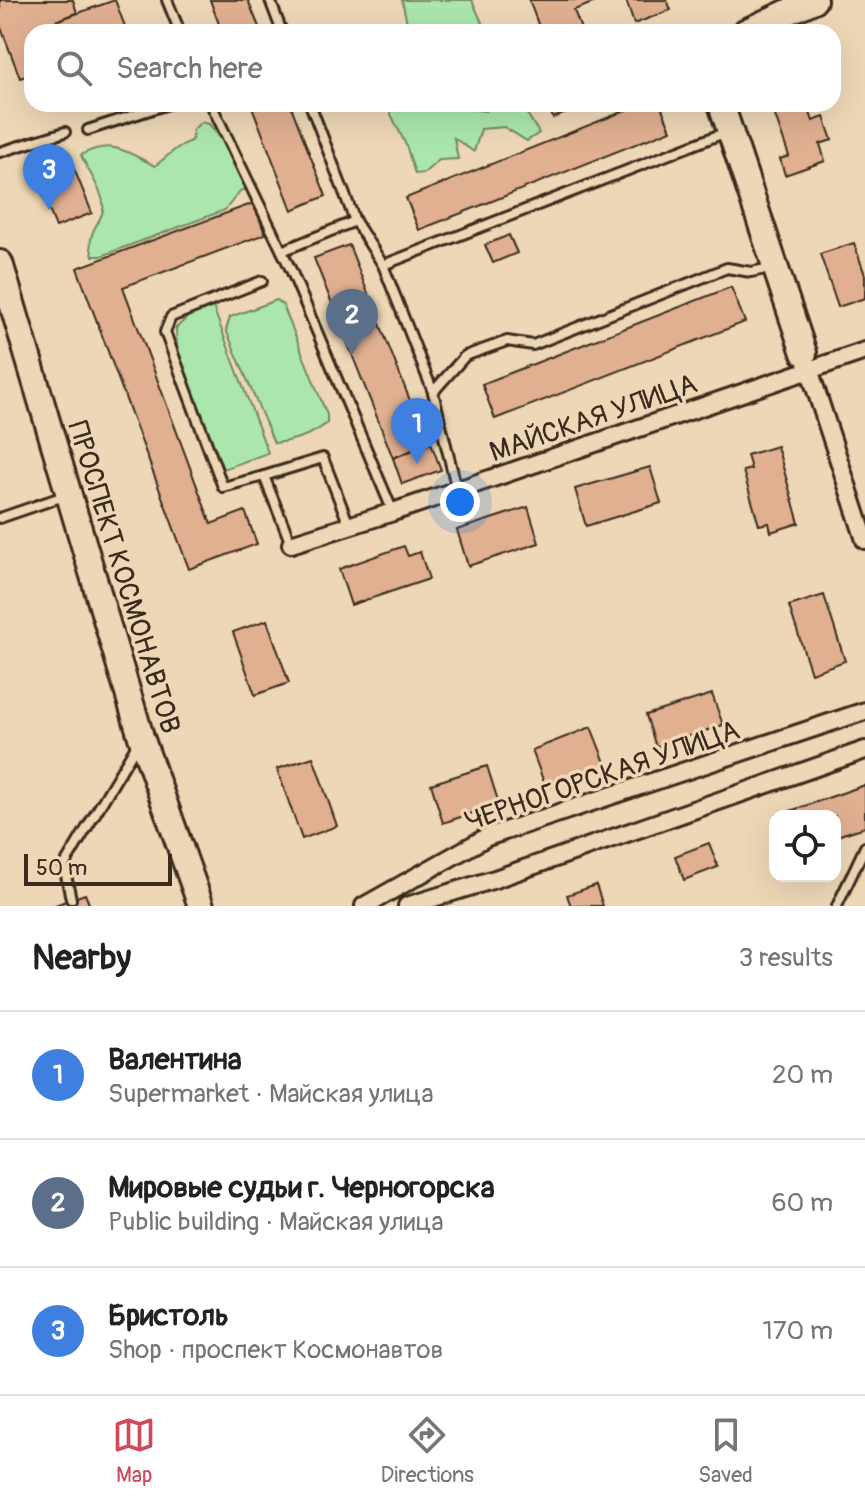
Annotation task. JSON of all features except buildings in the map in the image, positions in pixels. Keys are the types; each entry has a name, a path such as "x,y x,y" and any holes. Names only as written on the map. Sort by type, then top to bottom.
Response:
{"main road":[{"path":"762,24 814,0"},
{"path":"724,112 807,362"},
{"name":"ПРОСПЕКТ КОСМОНАВТОВ","path":"1,272 141,737 201,906"}],"street":[{"name":"МАЙСКАЯ УЛИЦА","path":"291,544 457,490 807,362 865,351"},
{"path":"807,362 865,540"},
{"name":"ЧЕРНОГОРСКАЯ УЛИЦА","path":"364,906 487,837 865,711"},
{"path":"407,906 510,874 865,750"}],"lane":[{"path":"167,0 177,24"},
{"path":"270,0 279,24"},
{"path":"88,130 143,112"},
{"path":"215,112 291,270 393,512"},
{"path":"313,112 355,221 383,265 433,392 457,490"},
{"path":"383,265 730,131"},
{"path":"0,152 65,132"},
{"path":"282,251 355,221"},
{"path":"433,392 465,356 507,341 533,345 727,268 751,272 776,267"},
{"path":"262,281 171,317 165,332 223,487 323,458 349,525"},
{"path":"264,476 291,544"},
{"path":"0,518 68,495"},
{"path":"71,899 64,866 141,737"},
{"path":"837,906 865,847"}],"green space":[{"path":"402,0 472,0 482,24 407,24"},
{"path":"390,112 526,112 539,133 527,141 504,127 481,129 474,152 454,138 458,159 439,160 424,173 415,174 406,145"},
{"path":"201,122 209,124 257,184 240,191 225,210 101,256 93,256 91,239 102,215 103,202 81,155 110,147 155,166 192,140 193,130"},
{"path":"277,300 283,305 327,415 327,423 302,437 274,443 226,330 230,317"},
{"path":"213,307 268,453 223,469 177,349 176,328 189,316"}],"place":[{"name":"Бристоль","path":"49,210"},
{"name":"Мировые судьи г. Черногорска","path":"352,355"},
{"name":"Валентина","path":"417,464"}]}
